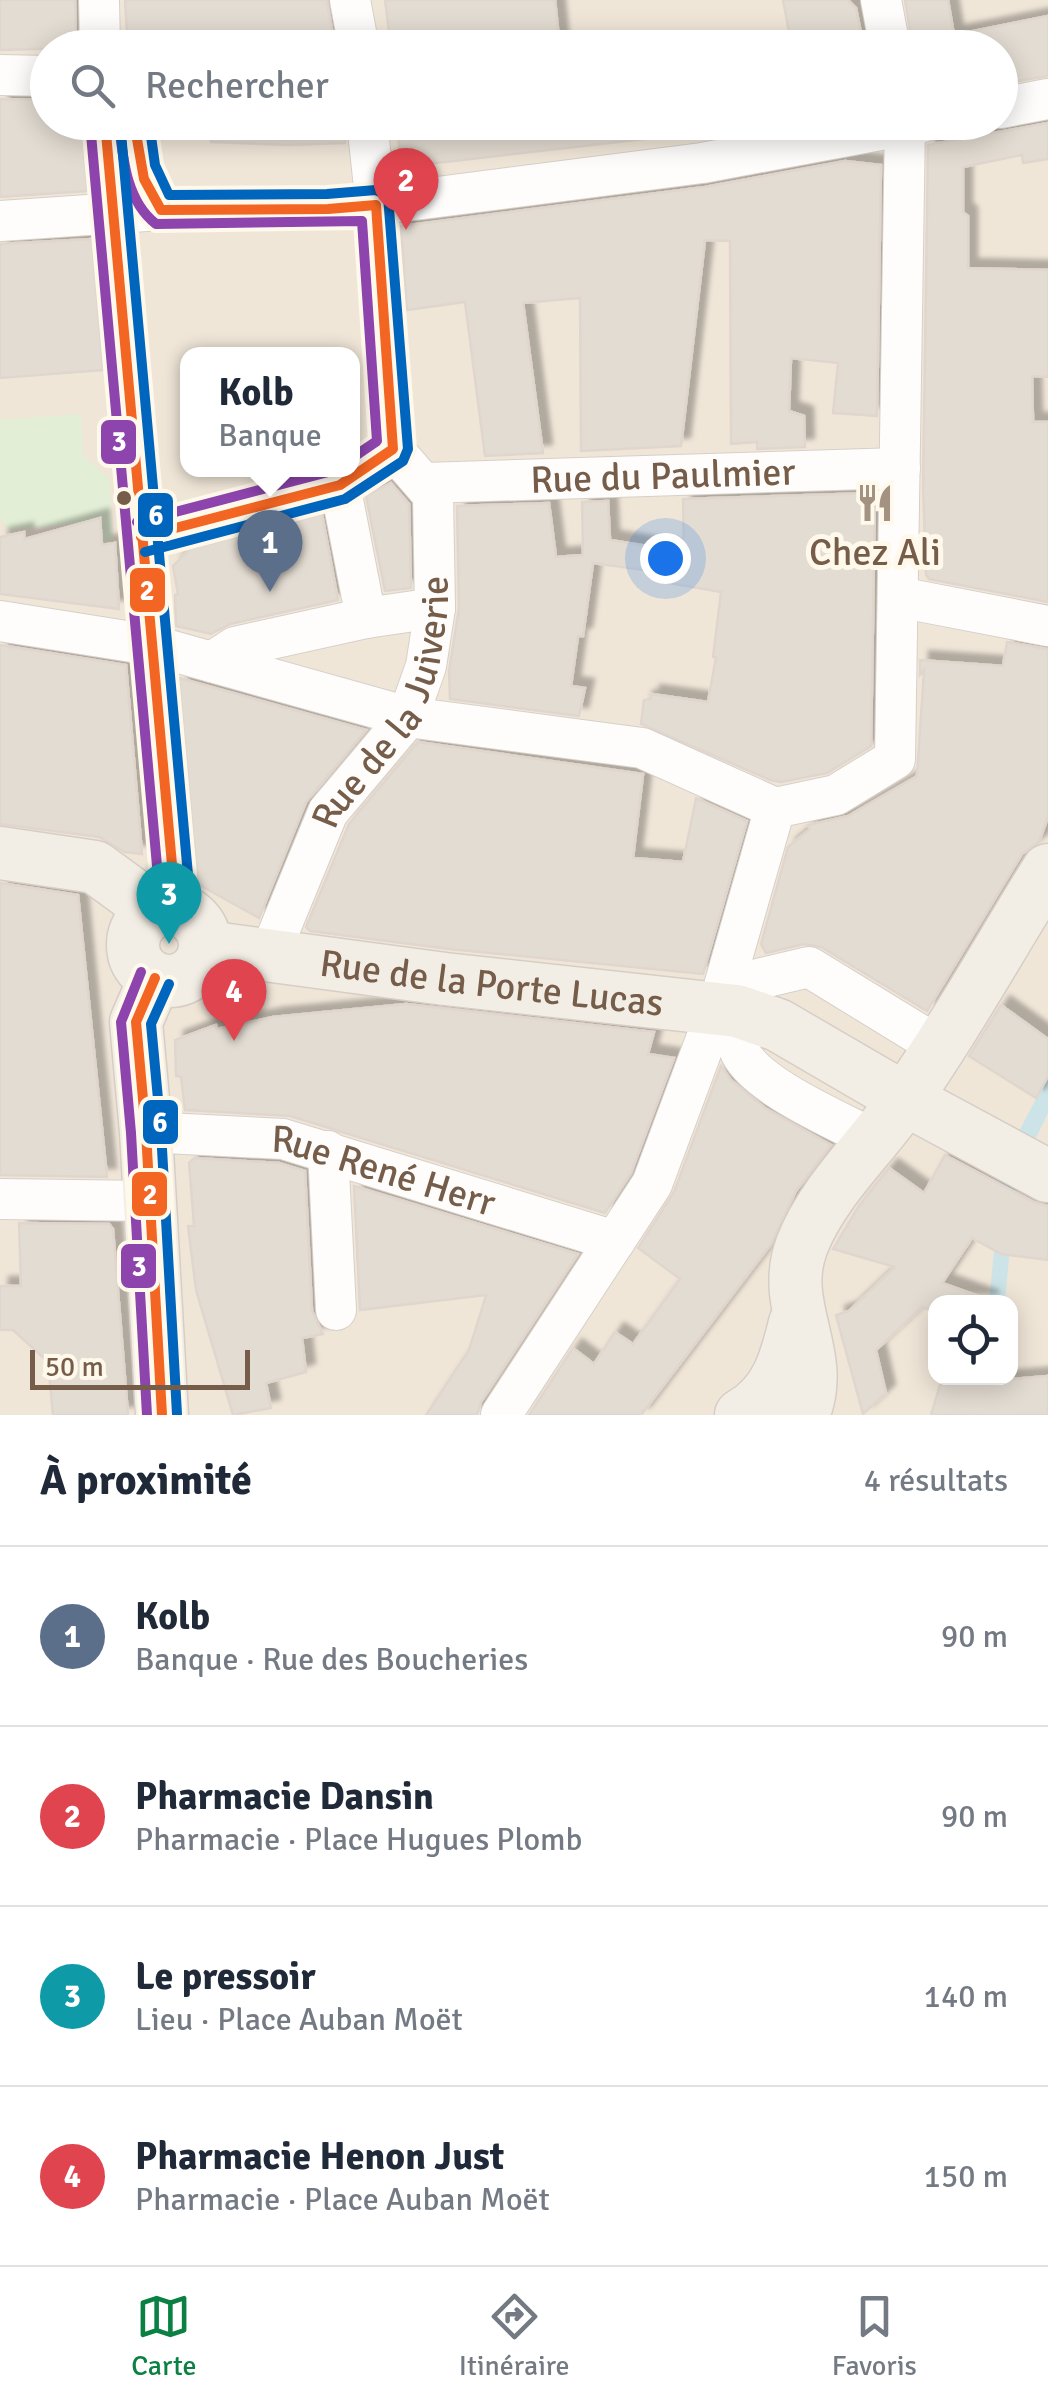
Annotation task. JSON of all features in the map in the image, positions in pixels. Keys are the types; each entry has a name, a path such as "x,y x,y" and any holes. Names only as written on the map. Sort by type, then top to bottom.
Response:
{"main road":[{"path":"0,853 95,866 179,923 197,968 178,980 154,978 136,1022 162,1415"},
{"path":"803,1415 814,1368 797,1312 795,1281 800,1249 817,1212 890,1120 1048,870"},
{"name":"Rue de la Porte Lucas","path":"179,923 268,958 728,1009 778,1025 890,1120 1048,1176"},
{"path":"155,1280 182,1350 199,1415"},
{"path":"741,1415 772,1390 787,1355 797,1312"}],"street":[{"path":"100,0 100,30"},
{"path":"350,0 356,30"},
{"path":"880,0 886,30"},
{"path":"0,75 30,76"},
{"path":"1018,105 1048,99"},
{"path":"108,140 179,923"},
{"path":"136,140 139,171 161,210"},
{"path":"369,140 393,449 425,483"},
{"path":"0,221 161,210 376,205 702,163 825,140"},
{"path":"0,621 151,645 408,717 642,748 775,808 836,795 895,758 910,140"},
{"path":"360,471 393,449"},
{"name":"Rue du Paulmier","path":"425,483 900,468"},
{"path":"141,537 340,485 352,477"},
{"name":"Rue de la Juiverie","path":"268,958 328,812 408,717 426,666 435,608 433,495 425,483"},
{"path":"340,485 366,618"},
{"path":"898,597 1048,626"},
{"path":"212,662 234,646 435,608"},
{"path":"501,1415 652,1184 728,1009 775,808"},
{"path":"728,1009 750,980 809,967 938,1046"},
{"name":"Rue René Herr","path":"146,1132 284,1139 615,1241"},
{"path":"328,1150 336,1310"},
{"path":"0,1199 150,1202"}],"shaded area":[{"path":"0,0 1048,0 1048,1415 0,1415"}],"green space":[{"path":"81,414 83,455 109,479 113,540 80,542 70,524 9,530 0,518 0,420"}],"water":[{"path":"1048,1076 1048,1113 1034,1142 1018,1133"},
{"path":"1001,1174 1016,1182 1006,1295 990,1293"}],"building":[{"path":"0,0 75,0 76,30 30,30 30,49 0,50"},
{"path":"125,0 327,0 332,30 127,30"},
{"path":"385,0 555,0 558,30 389,30"},
{"path":"783,0 848,0 856,8 860,30 789,30"},
{"path":"905,0 948,0 953,30 910,30"},
{"path":"1048,16 1048,76 1018,81 1018,30 979,30"},
{"path":"0,99 30,100 30,140 83,140 87,191 0,197"},
{"path":"1048,123 1048,159 1023,163 1022,155 963,167 963,212 968,216 968,268 1048,270 1048,377 1032,376 1033,422 1048,422 1048,602 929,579 926,575 923,486 928,145 955,140 1018,140 1018,128"},
{"path":"345,140 345,143 288,145 211,142"},
{"path":"399,140 637,140 401,167"},
{"path":"845,161 881,165 877,416 833,413 838,363 791,358 789,411 804,416 805,447 757,449 757,442 731,444 730,241 705,240 681,446 581,451 580,298 523,303 543,453 485,456 465,302 407,310 401,226 705,187"},
{"path":"92,239 103,370 0,378 0,244"},
{"path":"391,483 409,504 411,588 385,591 366,496"},
{"path":"875,493 871,746 827,773 781,782 770,780 641,724 644,700 651,699 651,694 708,702 716,657 721,592 657,581 658,572 593,563 583,636 578,636 571,686 585,688 579,716 450,699 449,671 459,608 457,506 549,503 556,557 583,555 582,502 608,501 610,540 684,552 683,499"},
{"path":"322,514 338,600 230,624 211,634 176,626 178,594 173,566 190,549"},
{"path":"100,518 102,545 115,543 119,609 0,594 0,537 24,532 25,539"},
{"path":"1007,642 1048,649 1048,817 1039,842 1022,854 927,1011 821,947 804,944 766,953 761,944 788,847 810,829 808,825 848,816 917,776 924,670 920,675 920,660 1003,666"},
{"path":"0,645 126,665 142,854 125,852 99,837 0,824"},
{"path":"179,678 366,730 306,802 259,918 198,884"},
{"path":"418,742 643,774 633,858 683,862 696,798 747,821 703,974 310,931 306,927 349,824"},
{"path":"0,883 78,895 107,1177 0,1175"},
{"path":"406,1004 654,1032 648,1054 674,1058 631,1173 605,1213 290,1116 185,1110 181,1077 176,1076 175,1040 216,1025 217,1029 273,1017"},
{"path":"1001,1005 1048,1039 1048,1076 1036,1098 969,1056"},
{"path":"721,1066 731,1080 765,1108 831,1145 796,1191 771,1244 641,1415 529,1415 573,1348 594,1364 615,1332 633,1344 680,1279 638,1248 674,1192"},
{"path":"945,1155 1048,1206 1048,1260 1001,1254 972,1238 942,1283 975,1295 928,1295 928,1309 922,1307 876,1350 886,1393 863,1414 836,1315 849,1311 895,1267 833,1249 859,1206 889,1168 924,1193"},
{"path":"194,1158 279,1163 305,1171 312,1311 323,1334 302,1338 306,1372 266,1383 271,1408 233,1415 196,1290 188,1226 194,1226 189,1163"},
{"path":"354,1186 578,1254 481,1402 477,1415 426,1415 469,1350 486,1295 360,1310"},
{"path":"19,1223 109,1224 113,1229 128,1415 53,1415 48,1362 13,1330 0,1330 0,1286 21,1286"},
{"path":"1048,1376 1048,1415 931,1415 940,1385 1018,1385 1018,1378"}],"transit line":[{"name":"3","path":"92,140 161,910"},
{"name":"2","path":"107,140 176,909"},
{"name":"3","path":"121,140 132,191 156,224 362,221 377,441 360,453"},
{"name":"6","path":"122,140 191,908"},
{"name":"2","path":"137,140 144,179 161,210 376,205 393,449 360,471"},
{"name":"6","path":"145,552 345,499 403,461 408,449 388,196 376,190 169,195 155,165 152,140"},
{"name":"3","path":"137,522 309,477"},
{"name":"2","path":"141,537 340,485 352,477"},
{"name":"3","path":"141,972 121,1022 147,1415"},
{"name":"2","path":"155,978 136,1022 162,1415"},
{"name":"6","path":"169,984 151,1024 177,1414"}],"place":[{"name":"Pharmacie Dansin","path":"406,230"},
{"name":"Chez Ali","path":"875,503"},
{"name":"Kolb","path":"270,592"},
{"name":"Le pressoir","path":"169,944"},
{"name":"Pharmacie Henon Just","path":"234,1041"}]}
